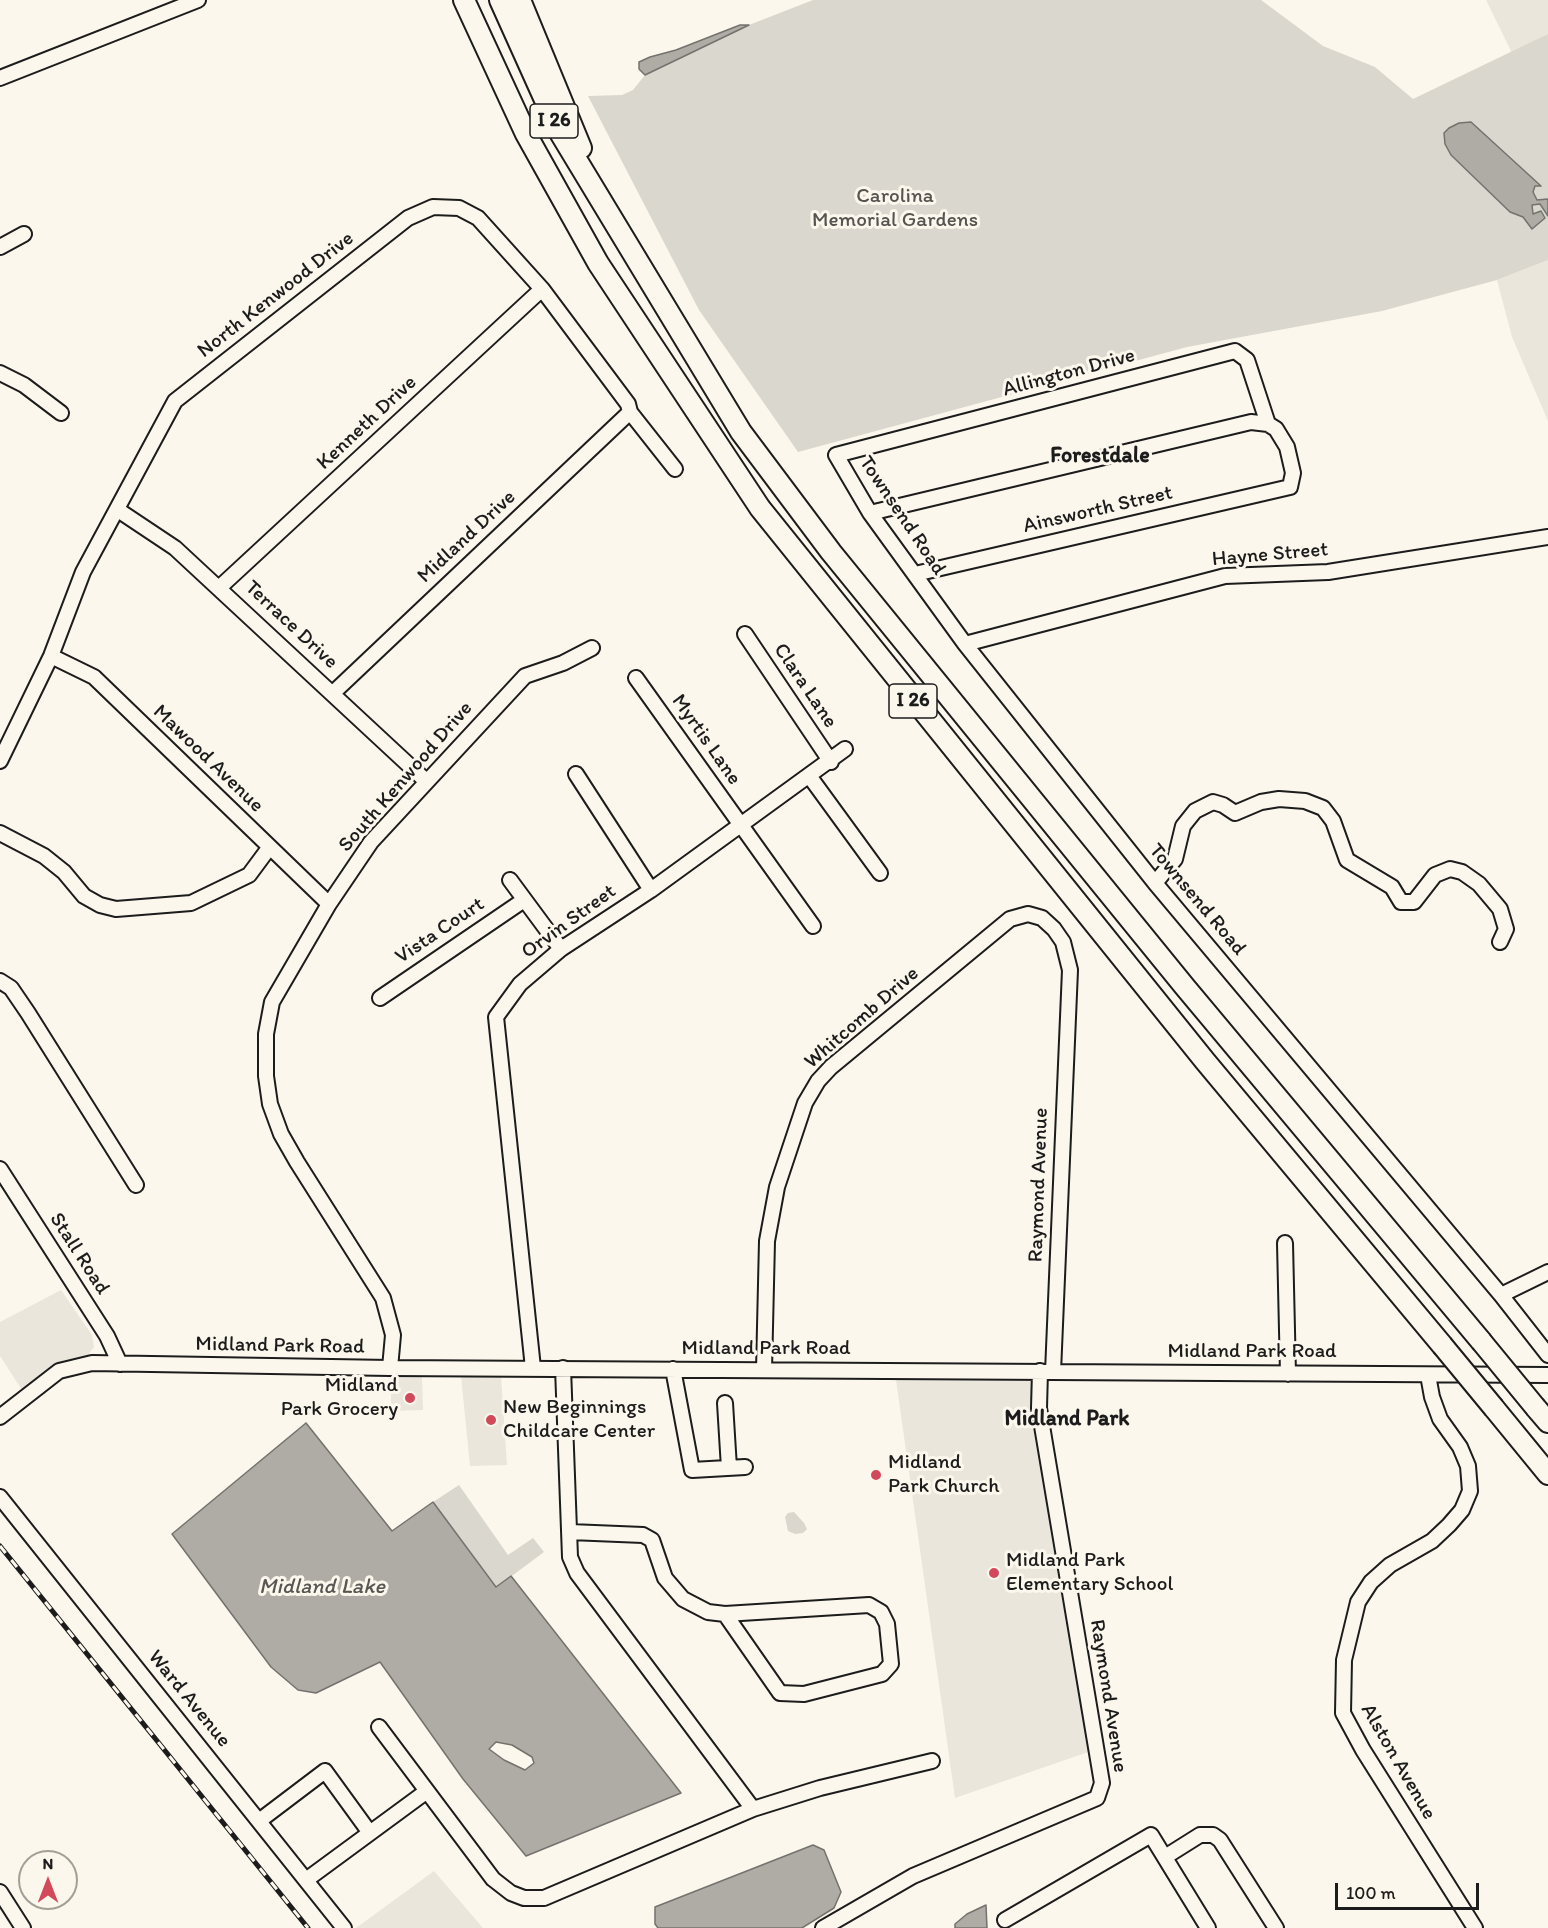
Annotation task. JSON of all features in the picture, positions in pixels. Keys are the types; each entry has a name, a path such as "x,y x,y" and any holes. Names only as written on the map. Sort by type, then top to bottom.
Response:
{"highway":[{"name":"I 26","path":"464,0 526,134 598,263 760,508 1205,1061 1548,1474"},
{"name":"I 26","path":"500,0 559,131 620,236 741,432 831,552 1185,987 1542,1415"},
{"path":"520,0 620,236"}],"street":[{"path":"0,78 198,0"},
{"name":"North Kenwood Drive","path":"0,762 51,656 83,572 176,401 408,218 434,207 459,208 478,218 542,290 628,404 630,412 675,469"},
{"path":"0,247 24,234"},
{"name":"Kenneth Drive","path":"220,587 542,290"},
{"name":"Allington Drive","path":"836,455 1235,351 1247,360 1268,424"},
{"path":"0,373 24,385 61,413"},
{"name":"Midland Drive","path":"333,693 630,412"},
{"path":"870,513 1251,422 1268,424"},
{"name":"Ainsworth Street","path":"915,574 1290,487 1293,472 1287,447 1276,429 1268,424"},
{"name":"Townsend Road","path":"836,455 870,513 965,644 1155,883 1501,1295 1548,1355"},
{"name":"Terrace Drive","path":"118,510 176,548 426,781"},
{"name":"Hayne Street","path":"965,644 1225,576 1328,572 1548,537"},
{"name":"Clara Lane","path":"745,634 831,762"},
{"name":"South Kenwood Drive","path":"390,1368 393,1335 383,1298 281,1134 270,1104 266,1076 266,1034 272,1002 328,904 371,842 426,781 525,676 563,663 592,648"},
{"name":"Mawood Avenue","path":"51,656 94,677 328,904"},
{"name":"Myrtis Lane","path":"636,678 813,926"},
{"name":"Orvin Street","path":"533,1368 496,1017 520,984 561,948 651,890 831,762 845,749"},
{"path":"576,774 651,890"},
{"path":"810,777 880,873"},
{"path":"1155,883 1175,859 1184,826 1195,811 1213,802 1223,804 1235,813 1261,802 1279,799 1305,801 1323,808 1333,821 1347,860 1392,887 1401,902 1414,902 1435,875 1450,869 1462,872 1479,884 1500,909 1506,929 1500,942"},
{"path":"0,833 44,856 64,872 84,896 100,905 116,909 191,903 249,874 268,848"},
{"path":"510,880 561,948"},
{"name":"Vista Court","path":"380,998 524,900"},
{"name":"Whitcomb Drive","path":"764,1370 767,1241 777,1187 805,1103 818,1081 831,1067 1010,919 1028,914 1042,918 1054,929 1063,942 1070,970 1068,1000"},
{"path":"0,981 11,988 28,1013 136,1185"},
{"name":"Raymond Avenue","path":"824,1928 913,1876 1097,1798 1102,1783 1039,1408 1047,1372 1068,1000"},
{"name":"Stall Road","path":"0,1169 107,1335 120,1364"},
{"path":"1285,1243 1288,1374"},
{"path":"1501,1295 1548,1272"},
{"name":"Midland Park Road","path":"0,1417 59,1371 92,1363 390,1368 1548,1375"},
{"path":"563,1368 570,1557 577,1573 753,1809"},
{"path":"673,1369 692,1470 745,1467"},
{"name":"Alston Avenue","path":"1428,1375 1432,1397 1440,1419 1460,1447 1468,1466 1470,1491 1462,1510 1449,1525 1432,1541 1390,1565 1371,1582 1358,1602 1344,1660 1343,1713 1363,1750 1475,1928"},
{"path":"725,1403 729,1468"},
{"name":"Ward Avenue","path":"0,1497 344,1928"},
{"path":"570,1532 643,1534 652,1540 665,1578 682,1599 708,1612 725,1614 869,1605 881,1612 887,1624 891,1664 882,1674 871,1677 804,1694 780,1693 725,1614"},
{"path":"379,1727 493,1879 511,1893 524,1898 544,1898 753,1809 820,1788 932,1761"},
{"path":"259,1821 325,1771 370,1833"},
{"path":"306,1880 427,1791"},
{"path":"1005,1920 1151,1835 1209,1928"},
{"path":"1165,1857 1200,1835 1213,1835 1220,1840 1275,1928"},
{"path":"0,1892 23,1928"}],"shaded area":[{"path":"1486,0 1548,0 1548,34 1512,53"},
{"path":"1548,260 1548,421 1512,337 1497,280"},
{"path":"61,1290 92,1335 94,1347 88,1355 61,1363 22,1390 0,1356 0,1322"},
{"path":"391,1376 422,1376 423,1410 391,1411"},
{"path":"461,1376 501,1376 507,1465 470,1466"},
{"name":"Midland Park Elementary School","path":"896,1380 1039,1381 1097,1749 955,1798"},
{"path":"434,1871 483,1928 356,1928"}],"green space":[{"name":"Carolina Memorial Gardens","path":"813,0 1261,0 1323,46 1375,67 1413,99 1548,34 1548,260 1497,280 1382,311 1187,347 798,452 699,310 588,96 622,95 633,90 645,75 749,25"},
{"path":"459,1485 508,1555 533,1538 544,1552 497,1587 433,1502"},
{"path":"794,1512 807,1529 803,1533 795,1534 788,1531 785,1517 788,1513"}],"water":[{"path":"740,25 749,25 645,75 639,69 639,62 650,57 676,50"},
{"path":"1471,122 1541,186 1535,186 1533,192 1537,200 1548,199 1548,216 1540,204 1532,205 1533,214 1541,211 1545,218 1532,229 1523,217 1510,212 1451,155 1445,144 1444,133 1459,123"},
{"name":"Midland Lake","path":"306,1423 392,1531 433,1502 496,1587 511,1576 681,1793 526,1856 463,1779 380,1662 316,1693 298,1690 271,1667 172,1534","holes":["496,1742 512,1745 532,1757 534,1763 525,1770 504,1760 489,1749"]},
{"path":"813,1845 824,1850 841,1892 834,1908 802,1928 658,1928 655,1924 655,1907"},
{"path":"986,1905 987,1928 955,1928 955,1924 967,1914"}],"railway":[{"path":"0,1546 308,1928"}],"place":[{"name":"Midland Park Grocery","path":"410,1398"},
{"name":"New Beginnings Childcare Center","path":"491,1420"},
{"name":"Midland Park Church","path":"876,1475"},
{"name":"Midland Park Elementary School","path":"994,1573"}],"district":[{"name":"Forestdale","path":"1100,456"},
{"name":"Midland Park","path":"1067,1419"}]}
